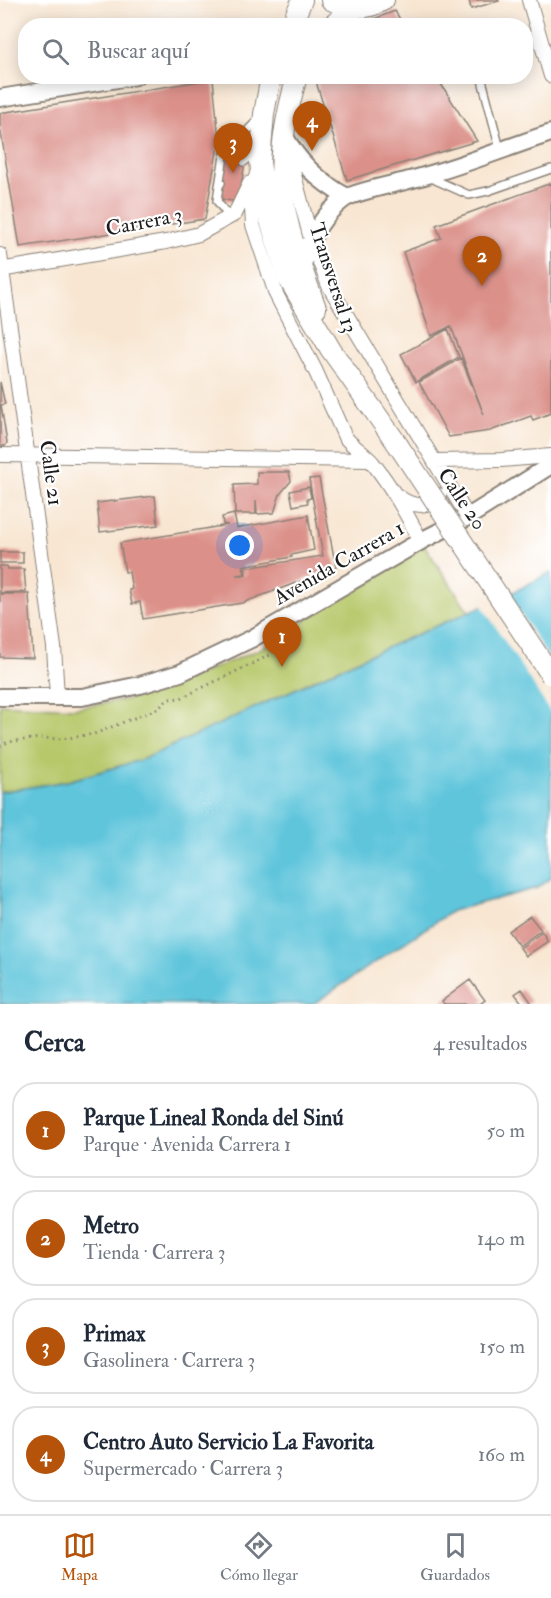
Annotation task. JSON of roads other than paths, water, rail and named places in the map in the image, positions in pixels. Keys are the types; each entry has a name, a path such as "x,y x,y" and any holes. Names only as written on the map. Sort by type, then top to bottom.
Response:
{"main road":[{"path":"294,18 302,0"},
{"path":"331,0 341,6 355,9 369,7 384,0"},
{"path":"342,18 355,9"},
{"name":"Transversal 13","path":"270,84 255,157 266,208 288,278 331,350"},
{"name":"Transversal 13","path":"295,84 284,135 282,188 293,240 331,350"},
{"name":"Calle 20","path":"331,350 398,445 551,675"}],"street":[{"path":"289,0 291,18"},
{"path":"529,0 551,76"},
{"path":"0,98 87,84"},
{"path":"302,269 311,239 320,223 346,197 426,176 551,133"},
{"path":"284,135 304,165 331,189 346,197"},
{"path":"284,135 311,239 335,296 468,517"},
{"path":"255,157 251,193 253,225 276,294 316,372 345,437 352,446 370,460 397,495 421,542"},
{"name":"Carrera 3","path":"1,270 166,242 199,234 236,212 255,157"},
{"name":"Calle 21","path":"0,255 54,647 57,697"},
{"path":"0,455 370,460"},
{"path":"435,461 501,460 551,456"},
{"name":"Avenida Carrera 1","path":"0,697 82,697 113,692 180,673 251,639 468,517 551,465"},
{"path":"397,495 405,502 416,506 426,504 436,499 443,490 446,480"}],"lane":[{"path":"483,84 500,149"},
{"path":"249,129 264,114"},
{"path":"226,151 218,201 229,217"},
{"path":"426,176 469,195 488,191 551,169"}],"water":[{"path":"551,572 551,878 537,888 452,911 313,1004 0,1004 0,792 68,781 144,759 349,664 510,594"}],"place":[{"name":"Centro Auto Servicio La Favorita","path":"312,151"},
{"name":"Primax","path":"233,173"},
{"name":"Metro","path":"482,286"},
{"name":"Parque Lineal Ronda del Sinú","path":"282,667"}]}
